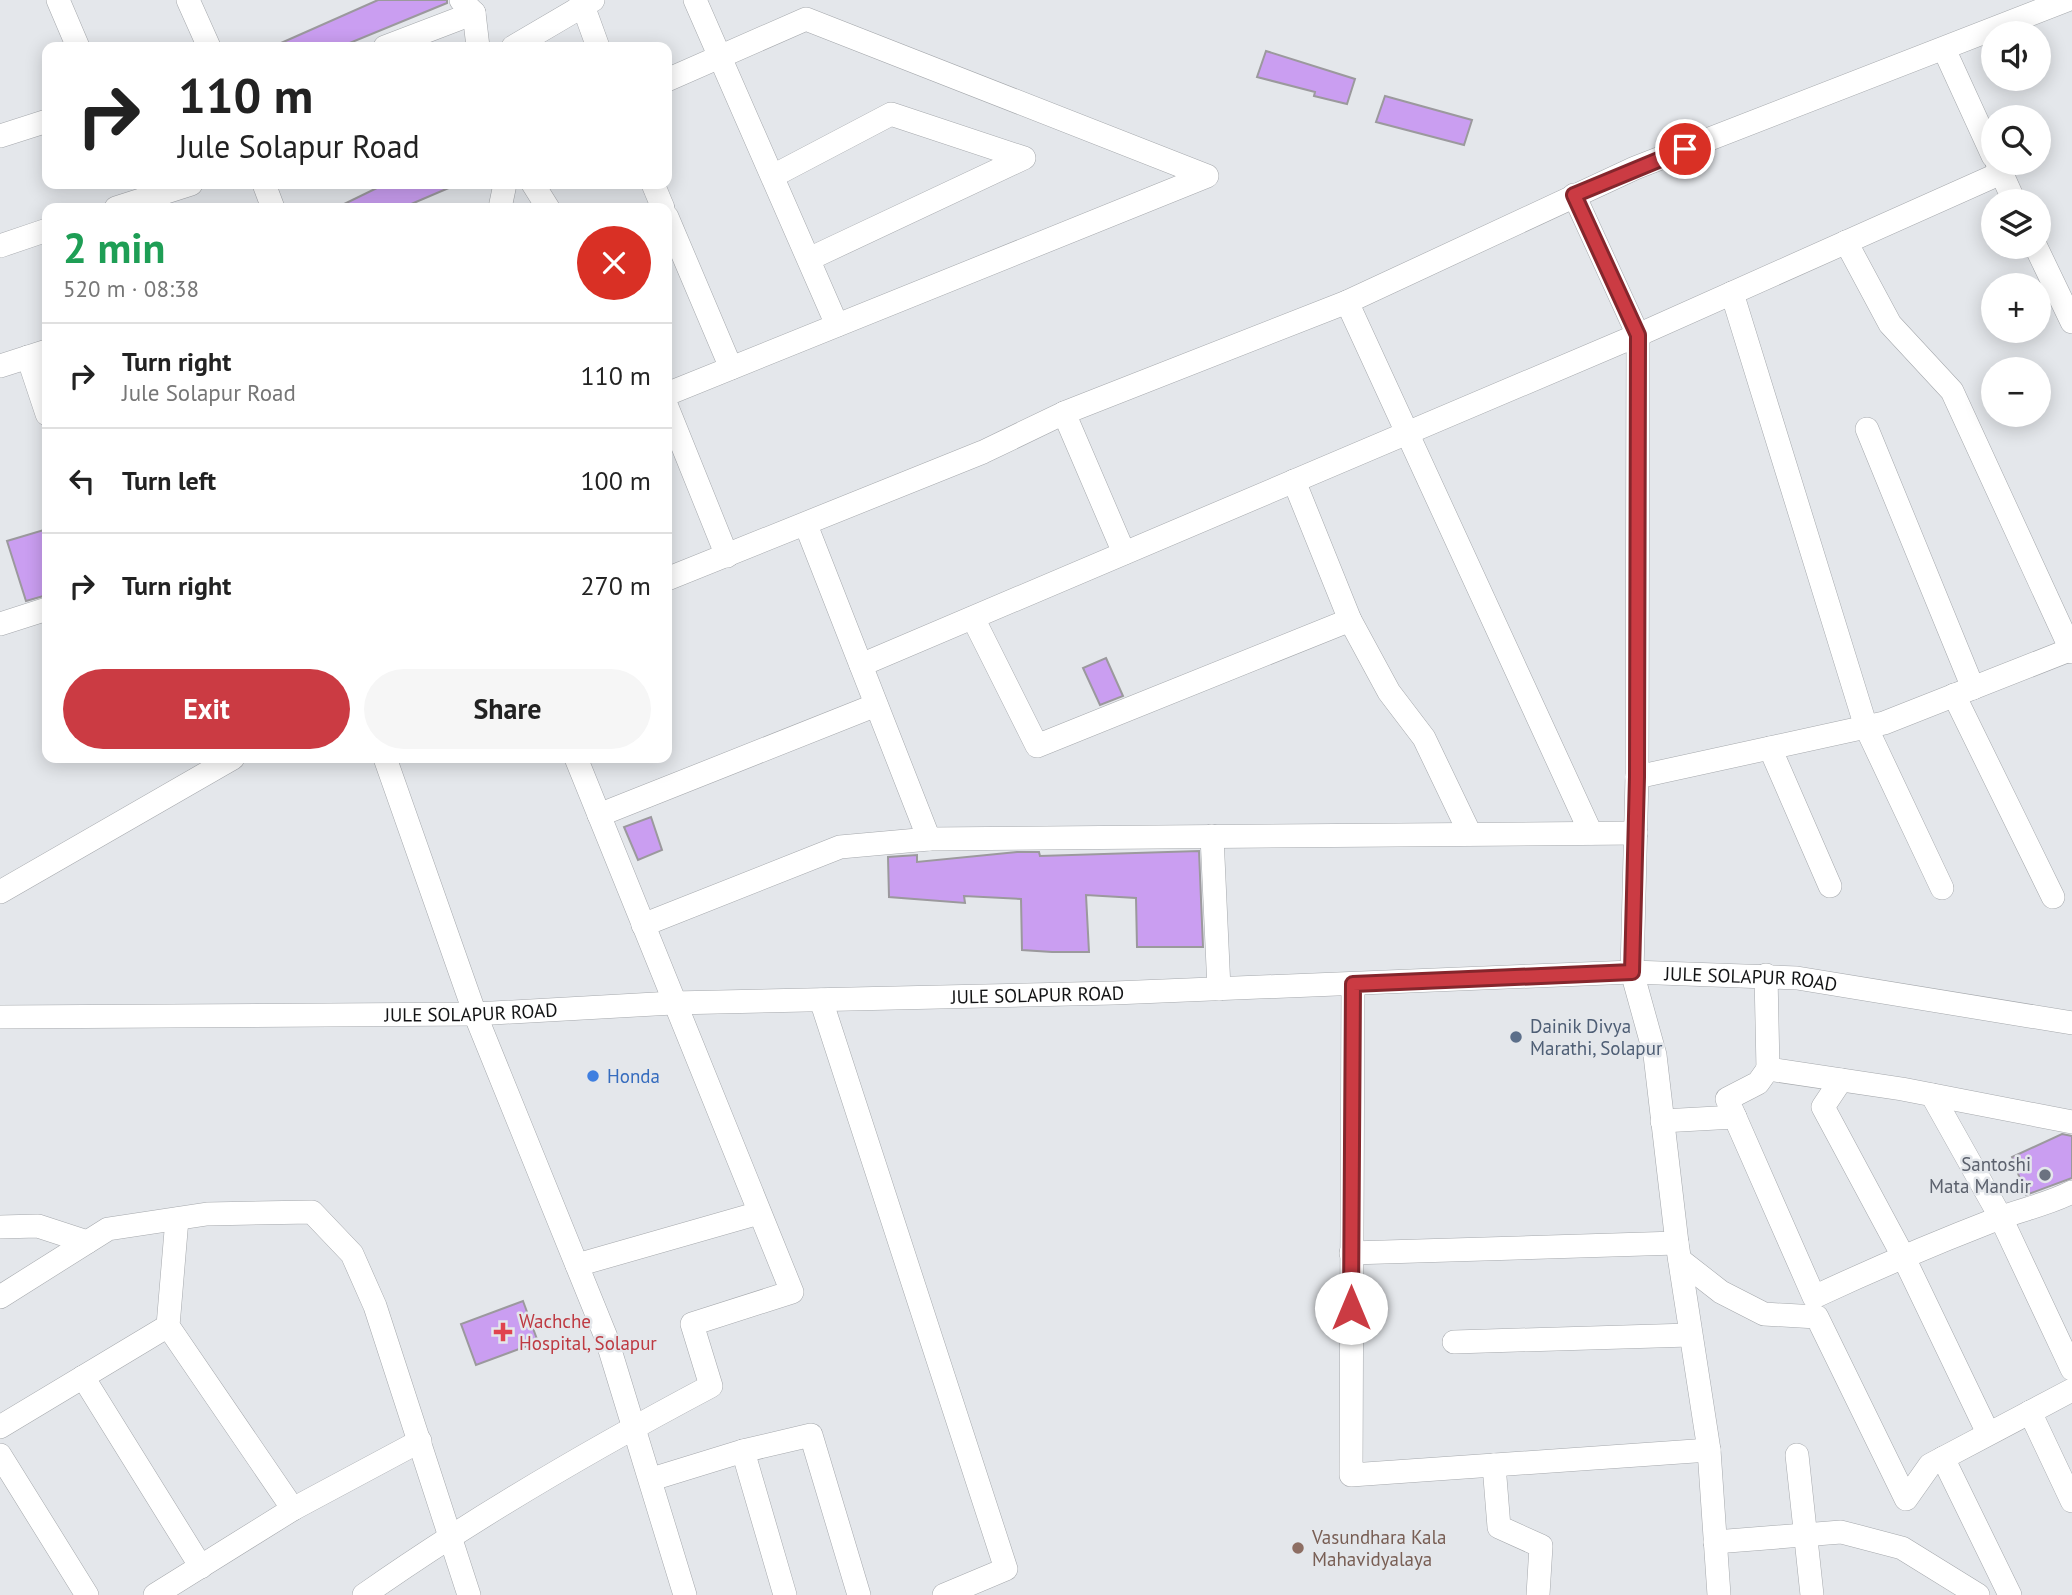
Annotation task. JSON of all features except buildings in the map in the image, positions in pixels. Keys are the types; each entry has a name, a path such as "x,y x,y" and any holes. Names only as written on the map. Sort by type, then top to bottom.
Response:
{"street":[{"path":"58,0 76,42"},
{"path":"188,0 207,42"},
{"path":"695,0 837,325"},
{"path":"672,577 983,452 1063,413 1347,302 1574,195 2067,0"},
{"path":"521,42 586,2 597,42"},
{"path":"395,42 468,7 477,42"},
{"path":"672,78 806,19 1207,176 672,392"},
{"path":"1944,49 1981,129"},
{"path":"773,176 891,114 1024,158 809,259"},
{"path":"0,136 42,123"},
{"path":"861,665 1638,335 1846,242 1981,172"},
{"path":"123,203 139,192 158,189"},
{"path":"1574,195 1638,335 1637,777 1632,972 1655,1055 1690,1335 1709,1450 1719,1595"},
{"path":"672,228 731,368"},
{"path":"0,246 42,232"},
{"path":"1637,777 1866,727 2072,650 1952,390 1890,324 1846,242"},
{"path":"2042,259 2072,322"},
{"path":"1732,293 1866,727 1942,888"},
{"path":"1347,302 1591,833"},
{"path":"0,366 38,354 42,381"},
{"path":"1063,413 1124,553"},
{"path":"672,419 727,556"},
{"path":"1867,429 1963,692 2053,897"},
{"path":"1294,481 1350,620 1390,692 1424,738 1470,834"},
{"path":"806,525 929,839"},
{"path":"1,621 42,610"},
{"path":"973,618 1037,746 1350,620"},
{"path":"599,815 876,705"},
{"path":"1770,748 1830,886"},
{"path":"0,892 224,763"},
{"path":"387,763 475,1014 606,1337 652,1479 685,1595"},
{"path":"364,1595 451,1533 634,1427 711,1386 692,1325 792,1292 578,763"},
{"path":"643,925 840,847 929,839 1636,833"},
{"path":"1212,836 1219,989"},
{"name":"JULE SOLAPUR ROAD","path":"0,1017 475,1014 673,1003 1219,989 1632,972 1766,975 2072,1023"},
{"path":"1766,975 1768,1069 1758,1083 1727,1099 1814,1297 1903,1256 2001,1217 2046,1205 2072,1192"},
{"path":"1353,984 1351,1475 1709,1450"},
{"path":"821,1000 1006,1569 944,1595"},
{"path":"1768,1069 1933,1095 2072,1122"},
{"path":"1841,1080 1823,1107 1903,1256 1988,1433"},
{"path":"1933,1095 2001,1217 2072,1369"},
{"path":"1662,1121 1735,1117"},
{"path":"0,1297 107,1229 207,1214 312,1212 352,1254 375,1306 469,1595"},
{"path":"577,1265 759,1213"},
{"path":"177,1219 168,1326 293,1509"},
{"path":"0,1227 38,1226 87,1242"},
{"path":"1351,1253 1679,1252 1721,1292 1764,1314 1817,1317 1906,1499 1930,1465 2072,1390"},
{"path":"0,1427 168,1326"},
{"path":"1454,1342 1690,1335"},
{"path":"83,1377 201,1567"},
{"path":"2030,1412 2072,1501"},
{"path":"652,1479 743,1451 811,1435 859,1595"},
{"path":"155,1595 293,1509 420,1441"},
{"path":"743,1451 785,1595"},
{"path":"0,1455 87,1595"},
{"path":"1797,1455 1812,1595"},
{"path":"1943,1458 2010,1595"},
{"path":"1494,1465 1499,1527 1541,1546 1538,1595"},
{"path":"1715,1542 1841,1532 1902,1548 1978,1595"}],"place":[{"name":"Dainik Divya Marathi, Solapur","path":"1516,1037"},
{"name":"Honda","path":"593,1076"},
{"name":"Santoshi Mata Mandir","path":"2045,1175"},
{"name":"Wachche Hospital, Solapur","path":"503,1332"},
{"name":"Vasundhara Kala Mahavidyalaya","path":"1298,1548"}],"route":[{"path":"1351,1308 1353,984 1632,972 1637,777 1638,335 1574,195 1685,149"}]}
